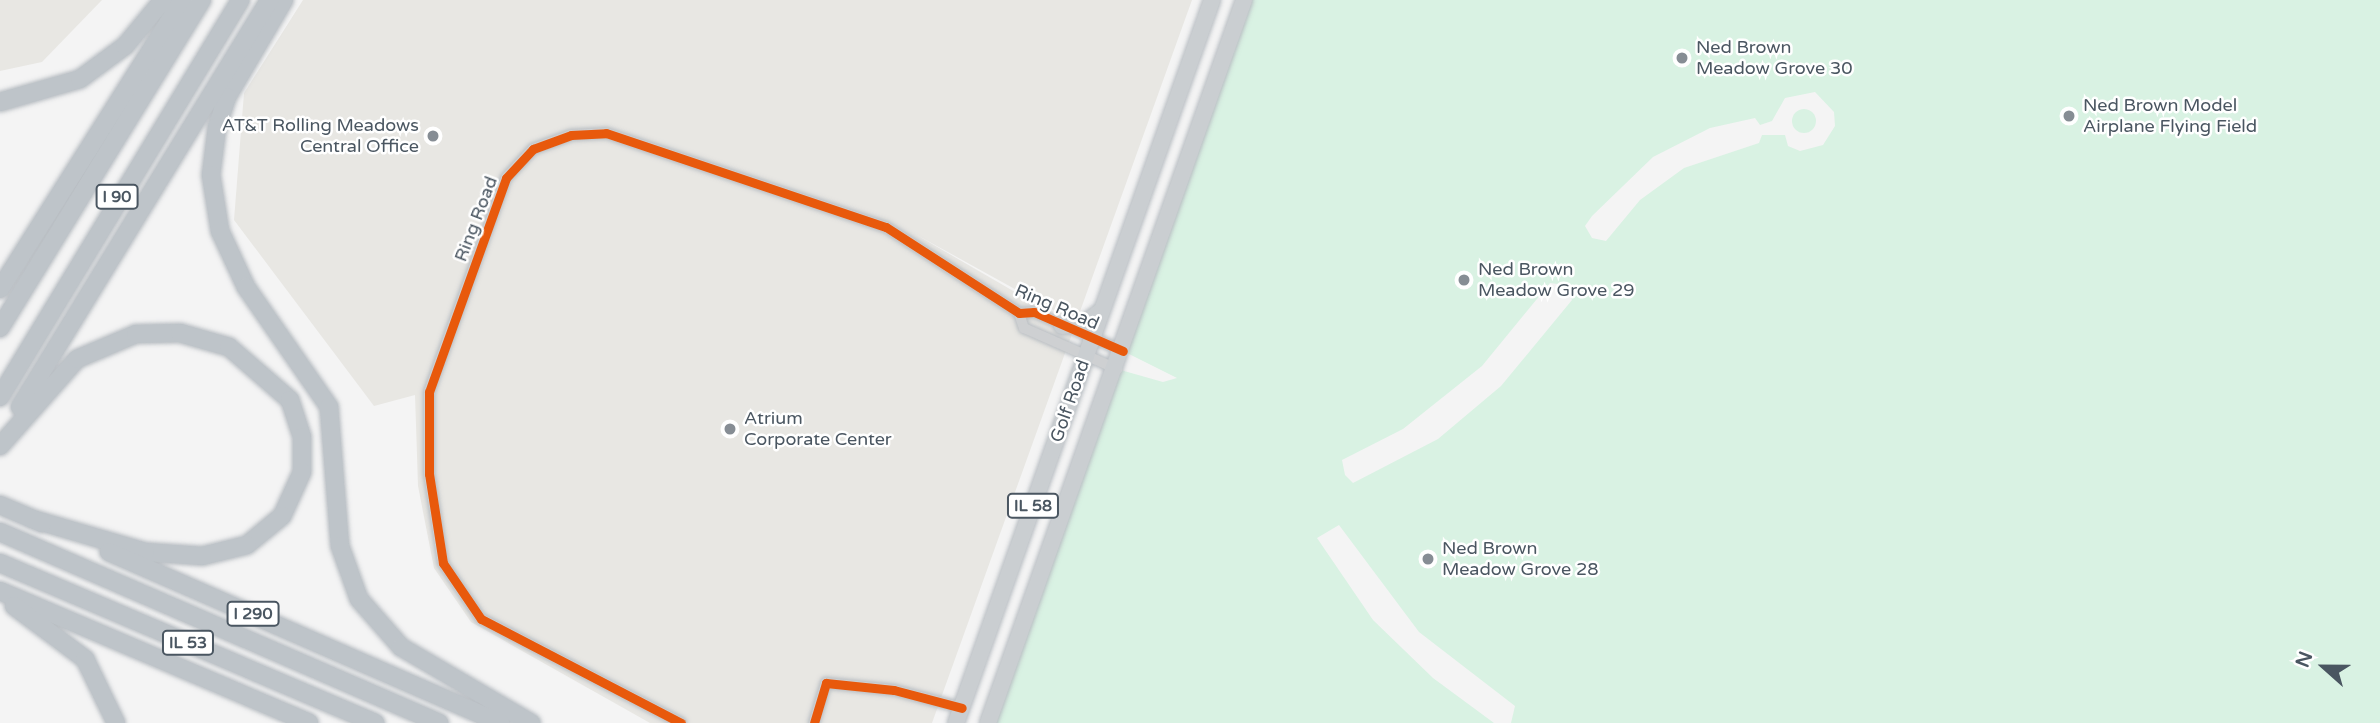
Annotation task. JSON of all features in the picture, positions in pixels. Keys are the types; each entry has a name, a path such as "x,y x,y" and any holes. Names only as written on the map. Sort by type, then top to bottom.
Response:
{"highway":[{"path":"0,102 80,79 125,46 163,0"},
{"path":"0,289 183,0"},
{"name":"I 90","path":"0,328 202,0"},
{"name":"I 90","path":"0,397 240,0"},
{"path":"0,440 269,0"},
{"path":"284,0 227,97 217,127 211,175 220,230 246,287 328,407 340,546 359,599 401,647 531,723"},
{"path":"0,446 77,359 136,334 180,333 229,347 290,400 302,437 302,472 282,516 247,545 202,556 145,552 33,519"},
{"name":"I 290","path":"2,506 500,723"},
{"name":"IL 53","path":"0,532 439,723"},
{"name":"IL 53","path":"0,563 375,723"},
{"path":"0,594 85,659 116,723"},
{"path":"0,594 309,723"}],"main road":[{"name":"Golf Road","path":"959,716 1212,0"},
{"name":"Golf Road","path":"988,723 1117,369 1244,0"},
{"path":"1062,326 1085,323 1102,310"}],"street":[{"name":"Ring Road","path":"681,723 481,620 443,564 429,474 429,392 506,178 533,149 571,135 606,133 886,227 1019,313 1062,326 1123,351"},
{"name":"Ring Road","path":"1019,313 1024,328 1117,369"},
{"path":"814,723 826,683 959,716"}],"shaded area":[{"path":"0,0 102,0 42,62 0,71"},
{"path":"303,0 1192,0 932,723 650,723 471,622 434,568 418,486 415,395 374,406 234,220 244,93","holes":["915,234 1075,322 1065,321"]}],"green space":[{"path":"1244,0 2380,0 2380,723 1511,723 1515,706 1419,632 1339,525 1317,538 1373,620 1433,678 1494,723 988,723 1117,369 1163,382 1177,378 1123,351","holes":["1815,92 1834,112 1835,126 1823,145 1800,151 1788,146 1785,135 1762,135 1759,143 1684,168 1640,200 1606,241 1592,238 1585,226 1592,216 1653,157 1710,128 1755,118 1760,125 1772,121 1785,98","1550,283 1565,285 1572,300 1501,386 1438,439 1353,483 1345,475 1342,460 1403,429 1482,366"]},
{"path":"1804,109 1812,113 1816,121 1812,129 1804,133 1796,129 1792,121 1796,113"}],"cycle path":[{"path":"681,723 481,619 443,563 429,474 429,392 506,178 533,149 571,135 606,133 886,227 1019,313 1034,312 1123,351"},
{"path":"814,723 826,683 894,690 962,708"}],"place":[{"name":"Ned Brown Meadow Grove 30","path":"1682,58"},
{"name":"Ned Brown Model Airplane Flying Field","path":"2069,116"},
{"name":"AT&T Rolling Meadows Central Office","path":"433,136"},
{"name":"Ned Brown Meadow Grove 29","path":"1464,280"},
{"name":"Atrium Corporate Center","path":"730,429"},
{"name":"Ned Brown Meadow Grove 28","path":"1428,559"}]}
